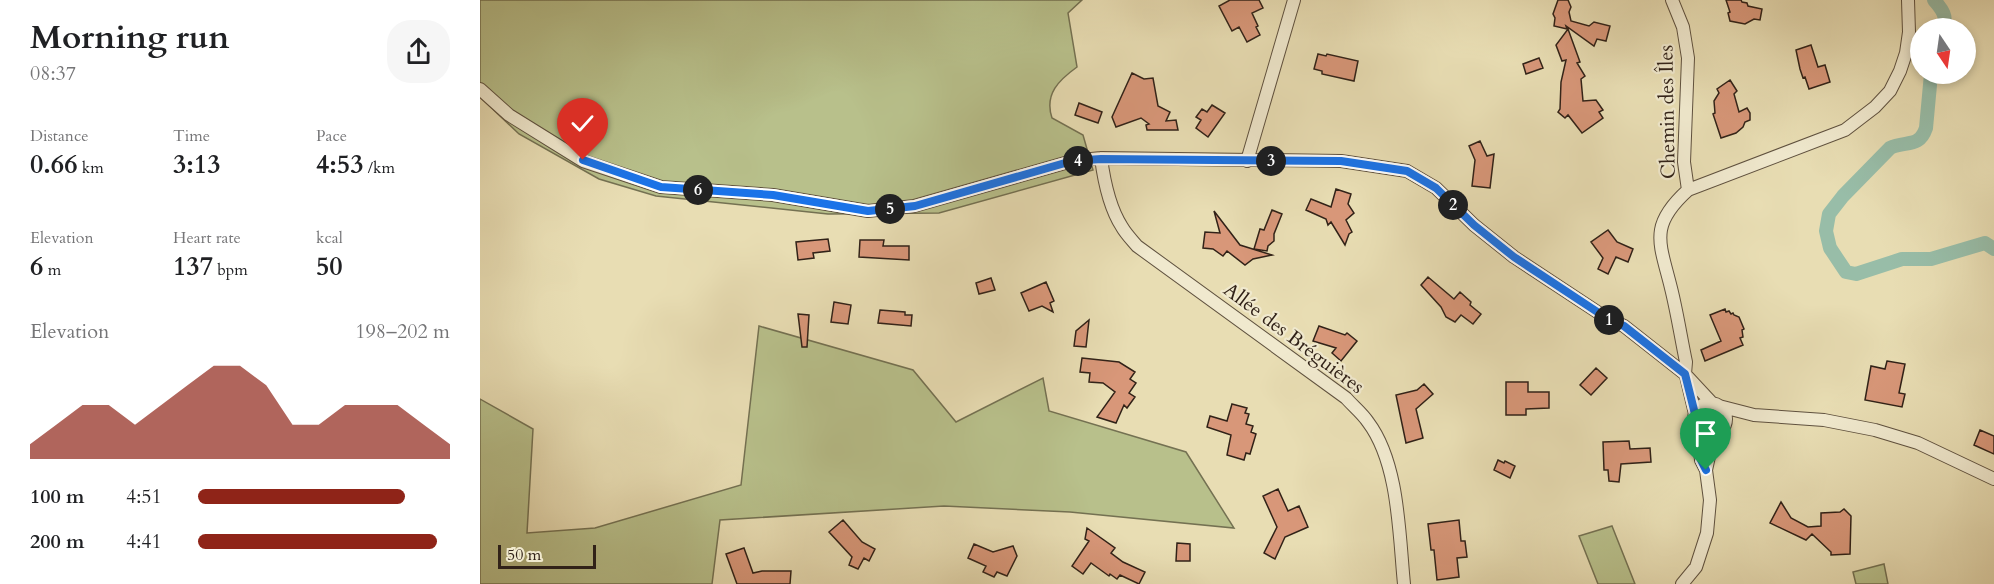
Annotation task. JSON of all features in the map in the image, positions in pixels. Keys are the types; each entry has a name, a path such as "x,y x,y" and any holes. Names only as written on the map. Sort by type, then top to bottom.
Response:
{"street":[{"path":"1247,161 1294,0"},
{"name":"Chemin des Îles","path":"1672,0 1683,27 1688,58 1684,162 1688,190"},
{"path":"1682,584 1695,567 1707,534 1710,500 1671,287 1659,242 1663,221 1676,201 1688,190 1845,130 1875,107 1890,91 1906,53 1910,32 1908,0"},
{"path":"480,89 509,115 583,160 661,187 773,195 868,211 915,206 1072,161 1101,159 1341,161 1407,171 1436,188 1474,225 1514,257 1608,319 1624,326 1686,371 1725,417 1710,452 1706,470"},
{"name":"Allée des Bréguières","path":"1101,159 1105,184 1112,206 1121,227 1137,246 1346,398 1369,422 1386,456 1395,502 1404,584"},
{"path":"1695,414 1701,405 1715,404 1754,415 1824,420 1875,430 1918,443 1994,479"},
{"path":"1696,427 1704,433 1714,433 1742,417 1754,415"}],"green space":[{"path":"480,0 1082,0 1068,13 1077,67 1055,88 1050,109 1052,118 1083,135 1093,170 939,213 828,214 656,196 599,179 519,134 480,97"},
{"path":"759,326 913,370 956,422 1043,378 1049,411 1186,452 1234,528 1070,512 944,506 720,520 712,584 480,584 480,399 533,429 527,533 595,528 741,485"},
{"path":"1612,526 1635,584 1598,584 1579,536"},
{"path":"1884,564 1888,584 1856,584 1853,572"}],"building":[{"path":"1230,0 1259,0 1263,8 1252,13 1260,35 1247,42 1239,27 1232,31 1219,6"},
{"path":"1558,0 1568,0 1571,7 1569,12 1571,21 1589,26 1594,22 1610,26 1606,41 1597,39 1594,46 1566,26 1567,29 1554,26 1553,14"},
{"path":"1726,0 1741,0 1748,6 1762,9 1760,20 1754,19 1745,24 1730,21"},
{"path":"1568,29 1580,62 1577,63 1585,76 1581,79 1583,101 1596,100 1603,110 1599,112 1603,118 1582,133 1568,115 1565,118 1558,112 1566,60 1562,61 1556,45"},
{"path":"1811,45 1818,67 1825,65 1830,82 1809,89 1800,69 1796,50"},
{"path":"1318,54 1358,61 1354,81 1322,74 1322,71 1314,69"},
{"path":"1539,58 1543,68 1526,74 1523,64"},
{"path":"1132,73 1144,79 1153,78 1158,106 1170,112 1166,121 1176,120 1178,130 1147,130 1146,125 1149,124 1141,118 1116,127 1112,117"},
{"path":"1730,80 1737,91 1734,94 1739,112 1747,108 1750,120 1745,122 1736,133 1721,138 1713,114 1715,113 1714,101 1719,93 1717,89"},
{"path":"1079,103 1102,112 1098,123 1075,115"},
{"path":"1212,105 1225,113 1208,137 1196,128 1201,120 1196,117 1202,109 1207,112"},
{"path":"1480,141 1487,156 1494,154 1490,188 1472,186 1475,160 1469,146"},
{"path":"1336,189 1351,194 1348,204 1354,213 1346,220 1352,232 1345,245 1331,222 1328,225 1326,219 1306,210 1311,199 1331,207"},
{"path":"1272,210 1282,214 1274,234 1274,241 1268,246 1267,251 1254,249 1260,229 1264,230"},
{"path":"1214,211 1240,245 1272,255 1253,259 1245,265 1227,251 1223,256 1213,249 1203,248 1205,232 1220,233"},
{"path":"1608,230 1617,242 1633,249 1628,262 1616,257 1608,274 1598,269 1603,258 1591,242"},
{"path":"828,239 830,251 813,253 814,258 798,260 796,242"},
{"path":"860,240 884,240 883,246 909,246 909,260 859,257"},
{"path":"1428,277 1454,299 1460,292 1471,302 1470,305 1481,314 1473,324 1461,315 1455,322 1446,317 1441,307 1421,285"},
{"path":"991,278 995,290 979,294 976,283"},
{"path":"1046,282 1054,301 1050,303 1053,312 1042,306 1029,311 1021,293"},
{"path":"834,302 851,305 848,324 831,322"},
{"path":"1725,309 1726,312 1729,311 1739,317 1744,329 1742,330 1743,337 1740,338 1743,345 1705,361 1701,350 1721,341 1710,315"},
{"path":"880,310 905,312 905,315 912,315 911,326 878,323"},
{"path":"798,314 809,315 807,347 802,347"},
{"path":"1089,320 1086,347 1074,346 1076,331"},
{"path":"1319,326 1345,335 1347,333 1357,341 1341,361 1332,353 1336,348 1313,341"},
{"path":"1082,358 1119,362 1135,372 1130,379 1136,383 1129,393 1135,397 1127,408 1124,405 1116,423 1097,417 1115,392 1103,383 1089,382 1090,373 1080,372"},
{"path":"1887,361 1905,364 1899,393 1905,394 1902,407 1865,400 1871,366 1885,369"},
{"path":"1596,368 1607,378 1591,395 1580,385"},
{"path":"1506,382 1528,382 1528,392 1549,392 1549,408 1526,409 1526,415 1506,415"},
{"path":"1424,384 1433,394 1416,409 1423,438 1406,443 1396,395 1417,390"},
{"path":"1232,404 1247,408 1245,413 1249,414 1246,424 1253,426 1251,432 1256,434 1250,454 1246,453 1244,460 1227,455 1231,435 1207,427 1210,416 1227,421"},
{"path":"1980,430 1994,436 1994,454 1974,445"},
{"path":"1629,441 1630,449 1650,448 1651,462 1621,464 1619,482 1609,481 1608,470 1604,470 1603,442"},
{"path":"1498,460 1515,466 1510,478 1494,470"},
{"path":"1278,489 1288,511 1299,506 1308,527 1285,537 1275,559 1264,553 1277,527 1263,496"},
{"path":"1781,502 1791,518 1808,527 1821,526 1821,513 1840,512 1844,509 1851,516 1850,554 1831,555 1831,552 1812,534 1806,540 1770,523"},
{"path":"843,520 862,542 875,549 869,561 864,558 858,569 849,565 852,557 829,532"},
{"path":"1459,520 1461,541 1465,541 1467,557 1457,558 1459,577 1437,580 1428,524"},
{"path":"1087,528 1115,548 1111,553 1123,562 1145,572 1139,584 1120,575 1117,579 1110,574 1109,576 1091,563 1083,574 1072,566 1089,541 1085,539"},
{"path":"1177,543 1190,544 1190,561 1176,561"},
{"path":"974,544 993,552 1013,546 1017,556 1007,576 997,572 994,577 983,572 986,566 968,558"},
{"path":"744,548 753,573 791,571 790,584 737,584 726,554"}],"waterway":[{"path":"1934,0 1944,18"},
{"path":"1930,84 1926,128 1923,135 1911,143 1890,148 1843,196 1829,214 1826,231 1830,248 1846,272 1856,274 1902,259 1931,259 1985,243 1994,249"}],"route":[{"path":"583,160 661,187 773,195 868,211 915,206 1072,161 1101,159 1341,161 1407,171 1436,188 1474,225 1514,257 1608,319 1624,326 1685,374 1695,414 1701,460 1706,470"}]}
